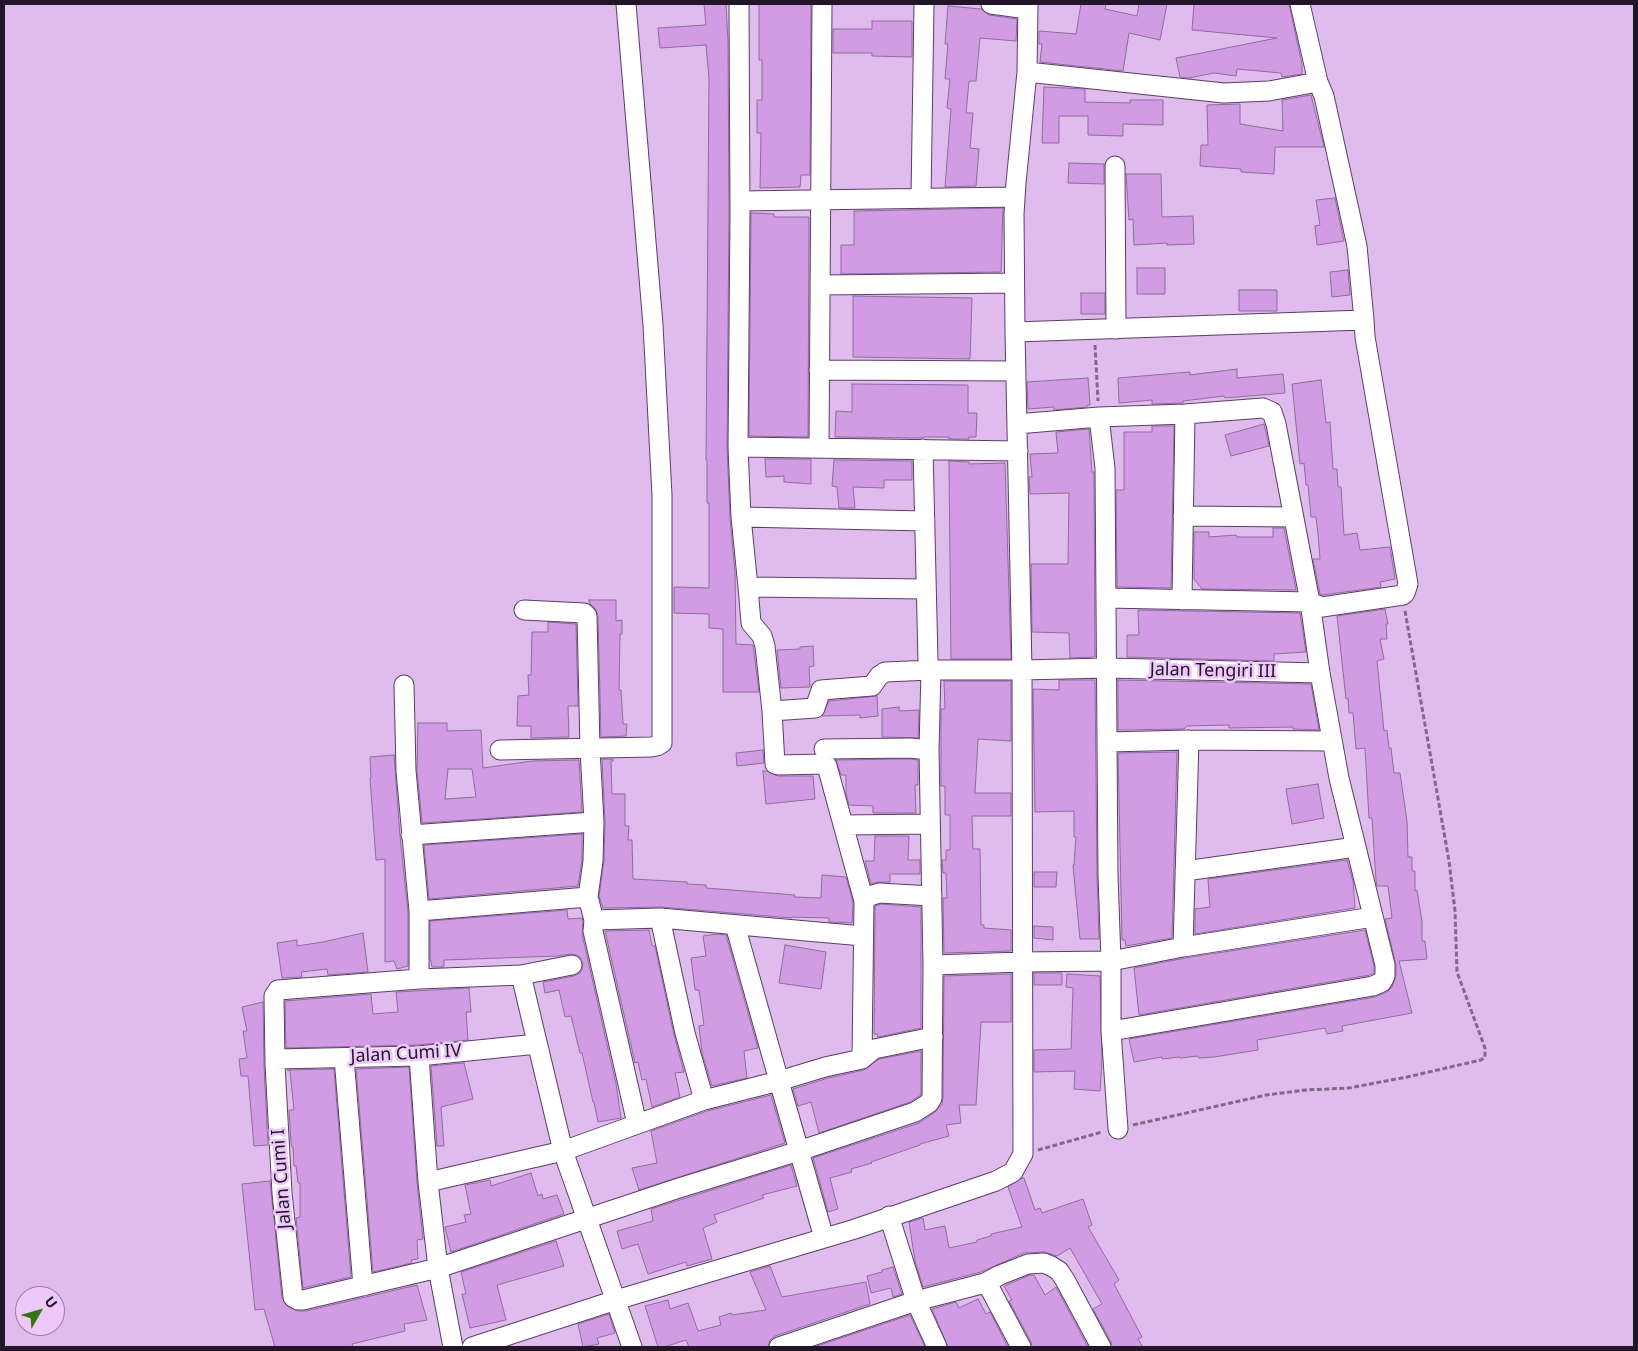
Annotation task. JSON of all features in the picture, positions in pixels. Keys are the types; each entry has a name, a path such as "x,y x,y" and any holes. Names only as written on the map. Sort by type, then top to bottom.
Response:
{"street":[{"path":"500,750 590,749 657,746 662,743 662,495 653,325 626,4"},
{"path":"740,4 738,447 741,517 751,623 762,636 765,646 772,710 775,764 778,765 822,750 910,748 929,750"},
{"path":"819,448 822,4"},
{"path":"921,198 924,4"},
{"path":"472,1347 616,1300 824,1238 1007,1176 1013,1172 1023,1154 1022,670 1014,283 1015,196 1027,72 1028,6 991,4"},
{"path":"1106,598 1310,602 1318,607 1325,607 1403,595 1407,590 1408,584 1365,337 1357,246 1324,96 1318,82 1300,4"},
{"path":"1027,72 1224,94 1269,91 1318,82"},
{"path":"1116,166 1116,328"},
{"path":"740,201 1015,196"},
{"path":"820,285 1014,283"},
{"path":"1015,332 1364,320"},
{"path":"819,370 1016,371"},
{"path":"1017,424 1099,417 1185,414 1263,408 1272,412 1276,424 1310,602 1320,673 1339,778 1385,966 1385,976 1382,982 1378,984 1111,1031"},
{"path":"1182,600 1185,414"},
{"path":"1099,417 1105,468 1111,1031 1118,1129"},
{"path":"738,447 1018,451"},
{"path":"344,1058 362,1286 438,1268 679,1188 798,1151 925,1107 932,1098 933,964 929,750 931,670 928,661 923,450"},
{"path":"1183,516 1294,517"},
{"path":"741,517 925,521"},
{"path":"748,587 926,589"},
{"path":"524,610 586,614 594,822 593,861 588,897 594,920 593,931 637,1124"},
{"name":"Jalan Tengiri III","path":"772,710 815,708 820,690 872,686 879,676 885,672 1107,668 1320,673"},
{"path":"404,685 406,772 419,911 419,979 521,975 572,965"},
{"path":"1108,742 1189,740 1332,741"},
{"path":"1183,947 1189,740"},
{"path":"822,750 864,901 862,1059"},
{"path":"411,835 594,822"},
{"path":"844,825 930,824"},
{"path":"1185,870 1356,847"},
{"path":"864,901 878,893 932,896"},
{"path":"419,911 588,897"},
{"path":"933,964 1111,961 1183,947 1373,917"},
{"path":"594,920 660,918 863,936"},
{"path":"660,918 685,1033 704,1100"},
{"path":"734,925 824,1238"},
{"path":"521,975 563,1151 632,1347"},
{"name":"Jalan Cumi I","path":"362,1286 303,1300 293,1297 282,1193 275,1059 274,996 278,990 419,979"},
{"path":"428,1182 563,1151 704,1100 825,1067 862,1059 874,1049 933,1037"},
{"name":"Jalan Cumi IV","path":"275,1059 419,1056 537,1044"},
{"path":"419,1056 428,1182 438,1268 453,1347"},
{"path":"889,1216 916,1301 938,1347"},
{"path":"779,1347 916,1301 985,1283 1028,1264 1044,1264 1059,1271 1101,1347"},
{"path":"985,1283 988,1285 1021,1347"}],"path":[{"path":"1094,329 1099,417"},
{"path":"1023,1154 1118,1129 1266,1095 1306,1090 1348,1088 1481,1060 1485,1057 1486,1048 1457,972 1455,911 1449,861 1403,595"}],"building":[{"path":"704,4 726,4 729,213 727,447 730,518 735,572 736,644 753,645 759,692 723,692 723,629 709,628 709,614 674,613 674,587 709,588 709,503 707,503 706,460 709,78 706,45 660,48 658,28 706,25"},
{"path":"759,4 811,4 810,175 801,175 800,187 760,188 761,133 757,133 757,100 762,100 762,60 759,60"},
{"path":"1081,4 1106,4 1105,9 1137,16 1139,4 1167,4 1160,40 1129,33 1123,71 1040,62 1042,44 1039,44 1039,31 1076,34"},
{"path":"1194,4 1289,4 1302,64 1302,74 1282,77 1281,73 1237,69 1236,76 1214,73 1189,78 1180,77 1176,58 1277,38 1192,30"},
{"path":"948,6 981,9 989,15 1017,19 1016,41 980,38 976,81 969,81 966,113 973,113 970,148 979,149 976,186 945,187 951,109 947,108 950,79 945,79 948,44 945,44"},
{"path":"872,21 912,21 912,57 872,56 872,53 833,53 833,29 872,29"},
{"path":"1044,87 1085,89 1085,102 1130,103 1130,100 1163,100 1163,125 1123,124 1123,136 1088,135 1088,116 1059,116 1059,143 1042,143"},
{"path":"1311,95 1324,147 1275,147 1274,174 1241,172 1241,169 1200,166 1201,145 1208,145 1207,105 1240,104 1240,124 1283,131 1282,100"},
{"path":"1069,163 1104,164 1104,184 1068,183"},
{"path":"1126,174 1161,174 1162,217 1193,216 1194,244 1134,245 1133,219 1129,220"},
{"path":"1335,198 1344,241 1317,245 1315,226 1320,225 1316,200"},
{"path":"1003,208 1001,272 841,274 841,245 854,245 854,211"},
{"path":"751,213 774,214 774,217 809,217 808,437 749,436"},
{"path":"1137,268 1165,268 1165,294 1137,294"},
{"path":"1348,270 1350,295 1332,297 1330,272"},
{"path":"1239,290 1277,290 1277,311 1239,311"},
{"path":"1081,293 1105,293 1105,314 1081,314"},
{"path":"853,296 972,298 970,359 853,357"},
{"path":"1237,369 1237,378 1283,374 1285,393 1225,398 1224,396 1183,401 1183,403 1152,404 1152,400 1119,403 1118,378 1190,372 1190,375"},
{"path":"1088,378 1090,405 1087,405 1087,407 1054,410 1054,407 1028,409 1027,382"},
{"path":"1321,380 1326,423 1330,422 1333,469 1337,469 1338,487 1341,487 1344,535 1357,533 1360,550 1390,547 1395,579 1380,582 1381,587 1320,594 1313,559 1320,559 1316,517 1311,517 1304,463 1300,464 1292,384"},
{"path":"852,384 968,385 968,413 977,413 976,437 949,439 949,437 835,437 836,411 852,412"},
{"path":"1264,424 1269,446 1231,456 1225,435"},
{"path":"1152,426 1174,426 1171,588 1117,587 1116,490 1124,490 1124,432 1152,432"},
{"path":"1089,429 1092,472 1094,472 1095,657 1070,658 1069,633 1032,632 1031,564 1068,564 1069,493 1030,494 1029,477 1032,477 1030,454 1058,453 1056,432"},
{"path":"765,459 811,459 811,484 784,482 784,476 766,477"},
{"path":"834,460 912,461 912,480 884,480 884,488 853,487 855,508 839,508 837,487 832,486"},
{"path":"949,461 969,462 969,464 1005,463 1011,659 951,659"},
{"path":"1273,528 1284,528 1296,590 1202,589 1194,579 1194,532 1209,532 1209,537 1236,535 1237,537 1273,537"},
{"path":"589,600 616,600 616,621 622,620 619,690 621,690 623,724 627,724 626,736 601,737 598,616"},
{"path":"1385,609 1388,624 1386,624 1387,639 1380,639 1384,659 1377,661 1384,731 1387,730 1394,773 1400,773 1407,821 1408,857 1412,857 1412,871 1415,871 1415,891 1417,890 1422,922 1422,941 1425,941 1427,959 1399,961 1412,1013 1342,1026 1343,1031 1327,1034 1325,1028 1257,1040 1258,1050 1214,1057 1199,1058 1198,1056 1162,1059 1162,1057 1134,1062 1129,1039 1375,997 1387,992 1392,987 1396,976 1396,965 1385,919 1392,918 1388,886 1377,886 1372,818 1369,818 1365,748 1356,749 1353,713 1349,713 1348,698 1346,699 1337,616"},
{"path":"1138,610 1300,613 1306,652 1274,654 1274,661 1127,657 1127,635 1139,635"},
{"path":"548,622 576,624 578,706 568,706 569,737 531,738 531,726 517,726 518,696 529,695 528,675 531,675 532,632 548,632"},
{"path":"813,646 814,666 809,667 810,687 781,688 777,650 800,649 800,647"},
{"path":"1059,680 1095,680 1099,939 1080,939 1073,865 1076,837 1074,837 1074,811 1035,812 1033,689 1059,690"},
{"path":"1118,680 1311,684 1319,730 1293,729 1293,727 1229,728 1229,725 1187,726 1184,729 1118,730"},
{"path":"944,681 1011,681 1011,741 978,739 975,793 1011,793 1011,816 972,816 973,849 980,849 981,925 984,925 984,928 1011,930 1011,951 944,953 943,898 947,898 946,873 943,873 942,860 946,860 946,850 950,850 950,815 945,815 945,786 941,786 941,709 945,709"},
{"path":"877,696 878,716 860,718 860,715 822,716 829,701"},
{"path":"899,707 899,711 919,710 918,738 882,737 882,709"},
{"path":"418,723 447,723 447,731 481,730 483,768 532,761 579,760 582,812 422,823 417,770","holes":["448,769 472,769 476,797 445,799"]},
{"path":"763,750 764,763 737,766 736,753"},
{"path":"1177,752 1172,938 1126,946 1125,940 1122,940 1118,753"},
{"path":"394,755 408,912 408,966 397,969 394,961 385,962 385,859 376,860 370,778 370,757"},
{"path":"602,759 613,759 611,761 612,794 625,794 625,826 629,826 628,840 632,840 633,879 687,882 687,884 706,885 706,888 821,898 822,875 846,877 853,902 852,923 829,922 829,918 792,918 661,907 603,908 599,896 604,861 605,822"},
{"path":"836,760 918,760 918,785 915,785 916,813 873,813 873,806 849,805 846,793 846,775 841,775"},
{"path":"763,771 778,776 813,776 815,799 766,804"},
{"path":"1318,784 1324,818 1292,824 1286,789"},
{"path":"582,834 582,860 578,886 429,899 424,845"},
{"path":"875,836 909,836 908,860 920,860 920,874 890,874 890,882 871,884 865,861 874,861"},
{"path":"1347,860 1353,881 1355,908 1195,934 1195,909 1210,907 1208,879"},
{"path":"1034,872 1057,872 1056,887 1034,887"},
{"path":"881,904 921,907 921,1028 878,1037 877,1034 874,1034 875,906"},
{"path":"567,910 568,919 582,918 583,921 582,934 616,1084 621,1118 598,1122 582,1053 580,1053 571,1016 565,1017 559,990 545,993 543,982 580,973 583,963 580,957 570,954 444,960 444,967 432,967 430,957 430,921"},
{"path":"1034,926 1053,927 1053,940 1034,938"},
{"path":"649,930 652,946 655,946 684,1072 675,1073 680,1097 652,1107 646,1079 642,1080 638,1062 635,1063 605,931"},
{"path":"1365,930 1374,966 1374,973 1370,975 1139,1015 1134,968 1185,958"},
{"path":"363,933 368,972 328,975 327,969 301,972 302,977 282,978 277,943 297,940 297,946"},
{"path":"726,935 758,1048 744,1051 747,1078 712,1086 702,1053 699,1026 704,1025 699,990 695,990 691,958 706,956 703,936"},
{"path":"785,945 826,952 821,989 779,983"},
{"path":"1034,973 1062,973 1062,985 1034,985"},
{"path":"1011,974 1011,1022 981,1022 976,1105 959,1105 961,1123 946,1125 949,1136 920,1144 872,1163 851,1169 852,1172 830,1178 838,1209 828,1212 813,1158 919,1123 935,1112 942,1104 944,976"},
{"path":"1067,974 1100,976 1102,1059 1100,1091 1074,1089 1075,1071 1034,1072 1034,1050 1071,1049 1073,988 1066,987"},
{"path":"469,988 471,1012 466,1012 468,1040 418,1045 286,1048 285,1001 371,994 373,1014 398,1012 396,992"},
{"path":"263,1002 268,1145 254,1146 248,1076 241,1076 239,1059 247,1058 243,1031 247,1031 242,1007"},
{"path":"921,1051 921,1095 910,1102 819,1133 811,1102 798,1106 793,1089 828,1078 864,1070 879,1059"},
{"path":"464,1063 473,1099 441,1107 444,1146 437,1146 431,1066"},
{"path":"409,1067 423,1239 417,1240 418,1259 411,1260 412,1263 373,1272 356,1069"},
{"path":"334,1069 351,1277 303,1288 296,1218 300,1217 300,1183 298,1183 296,1166 294,1166 293,1147 291,1144 289,1110 294,1110 290,1071 287,1070"},
{"path":"771,1095 785,1143 639,1190 632,1168 657,1163 651,1131 707,1111"},
{"path":"791,1165 797,1186 762,1195 764,1198 714,1215 717,1222 703,1228 712,1259 687,1266 686,1262 648,1274 638,1244 622,1249 617,1231 653,1221 651,1209"},
{"path":"531,1173 538,1196 542,1194 543,1199 557,1195 564,1214 451,1252 445,1227 466,1222 464,1215 471,1214 465,1185 490,1180 491,1186"},
{"path":"1024,1178 1035,1210 1040,1208 1042,1213 1083,1199 1092,1225 1088,1227 1119,1280 1114,1284 1142,1337 1138,1339 1143,1347 1112,1347 1093,1309 1102,1304 1070,1248 1057,1256 1044,1252 1024,1253 981,1272 923,1287 915,1261 909,1222 923,1218 925,1230 945,1226 949,1248 977,1242 977,1240 991,1236 991,1234 1022,1227 1008,1187"},
{"path":"270,1181 282,1298 287,1306 298,1311 306,1311 417,1285 427,1320 404,1324 405,1331 352,1344 353,1347 275,1347 264,1309 255,1310 242,1184"},
{"path":"556,1241 564,1266 497,1285 506,1320 470,1328 462,1294 466,1294 461,1272"},
{"path":"770,1266 782,1297 866,1282 870,1304 775,1336 770,1340 768,1347 689,1347 686,1340 658,1347 645,1306 668,1300 670,1309 688,1303 698,1331 721,1325 719,1317 731,1313 732,1315 766,1310 750,1272"},
{"path":"893,1267 902,1294 893,1297 891,1288 871,1293 867,1276"},
{"path":"1034,1275 1045,1295 1056,1287 1088,1347 1032,1347 1009,1301 1012,1300 1004,1286"},
{"path":"978,1299 986,1314 990,1312 1008,1347 948,1347 932,1309 956,1302 959,1308"},
{"path":"609,1314 615,1333 597,1338 599,1344 583,1347 578,1324"},
{"path":"910,1315 925,1347 814,1347"}]}
